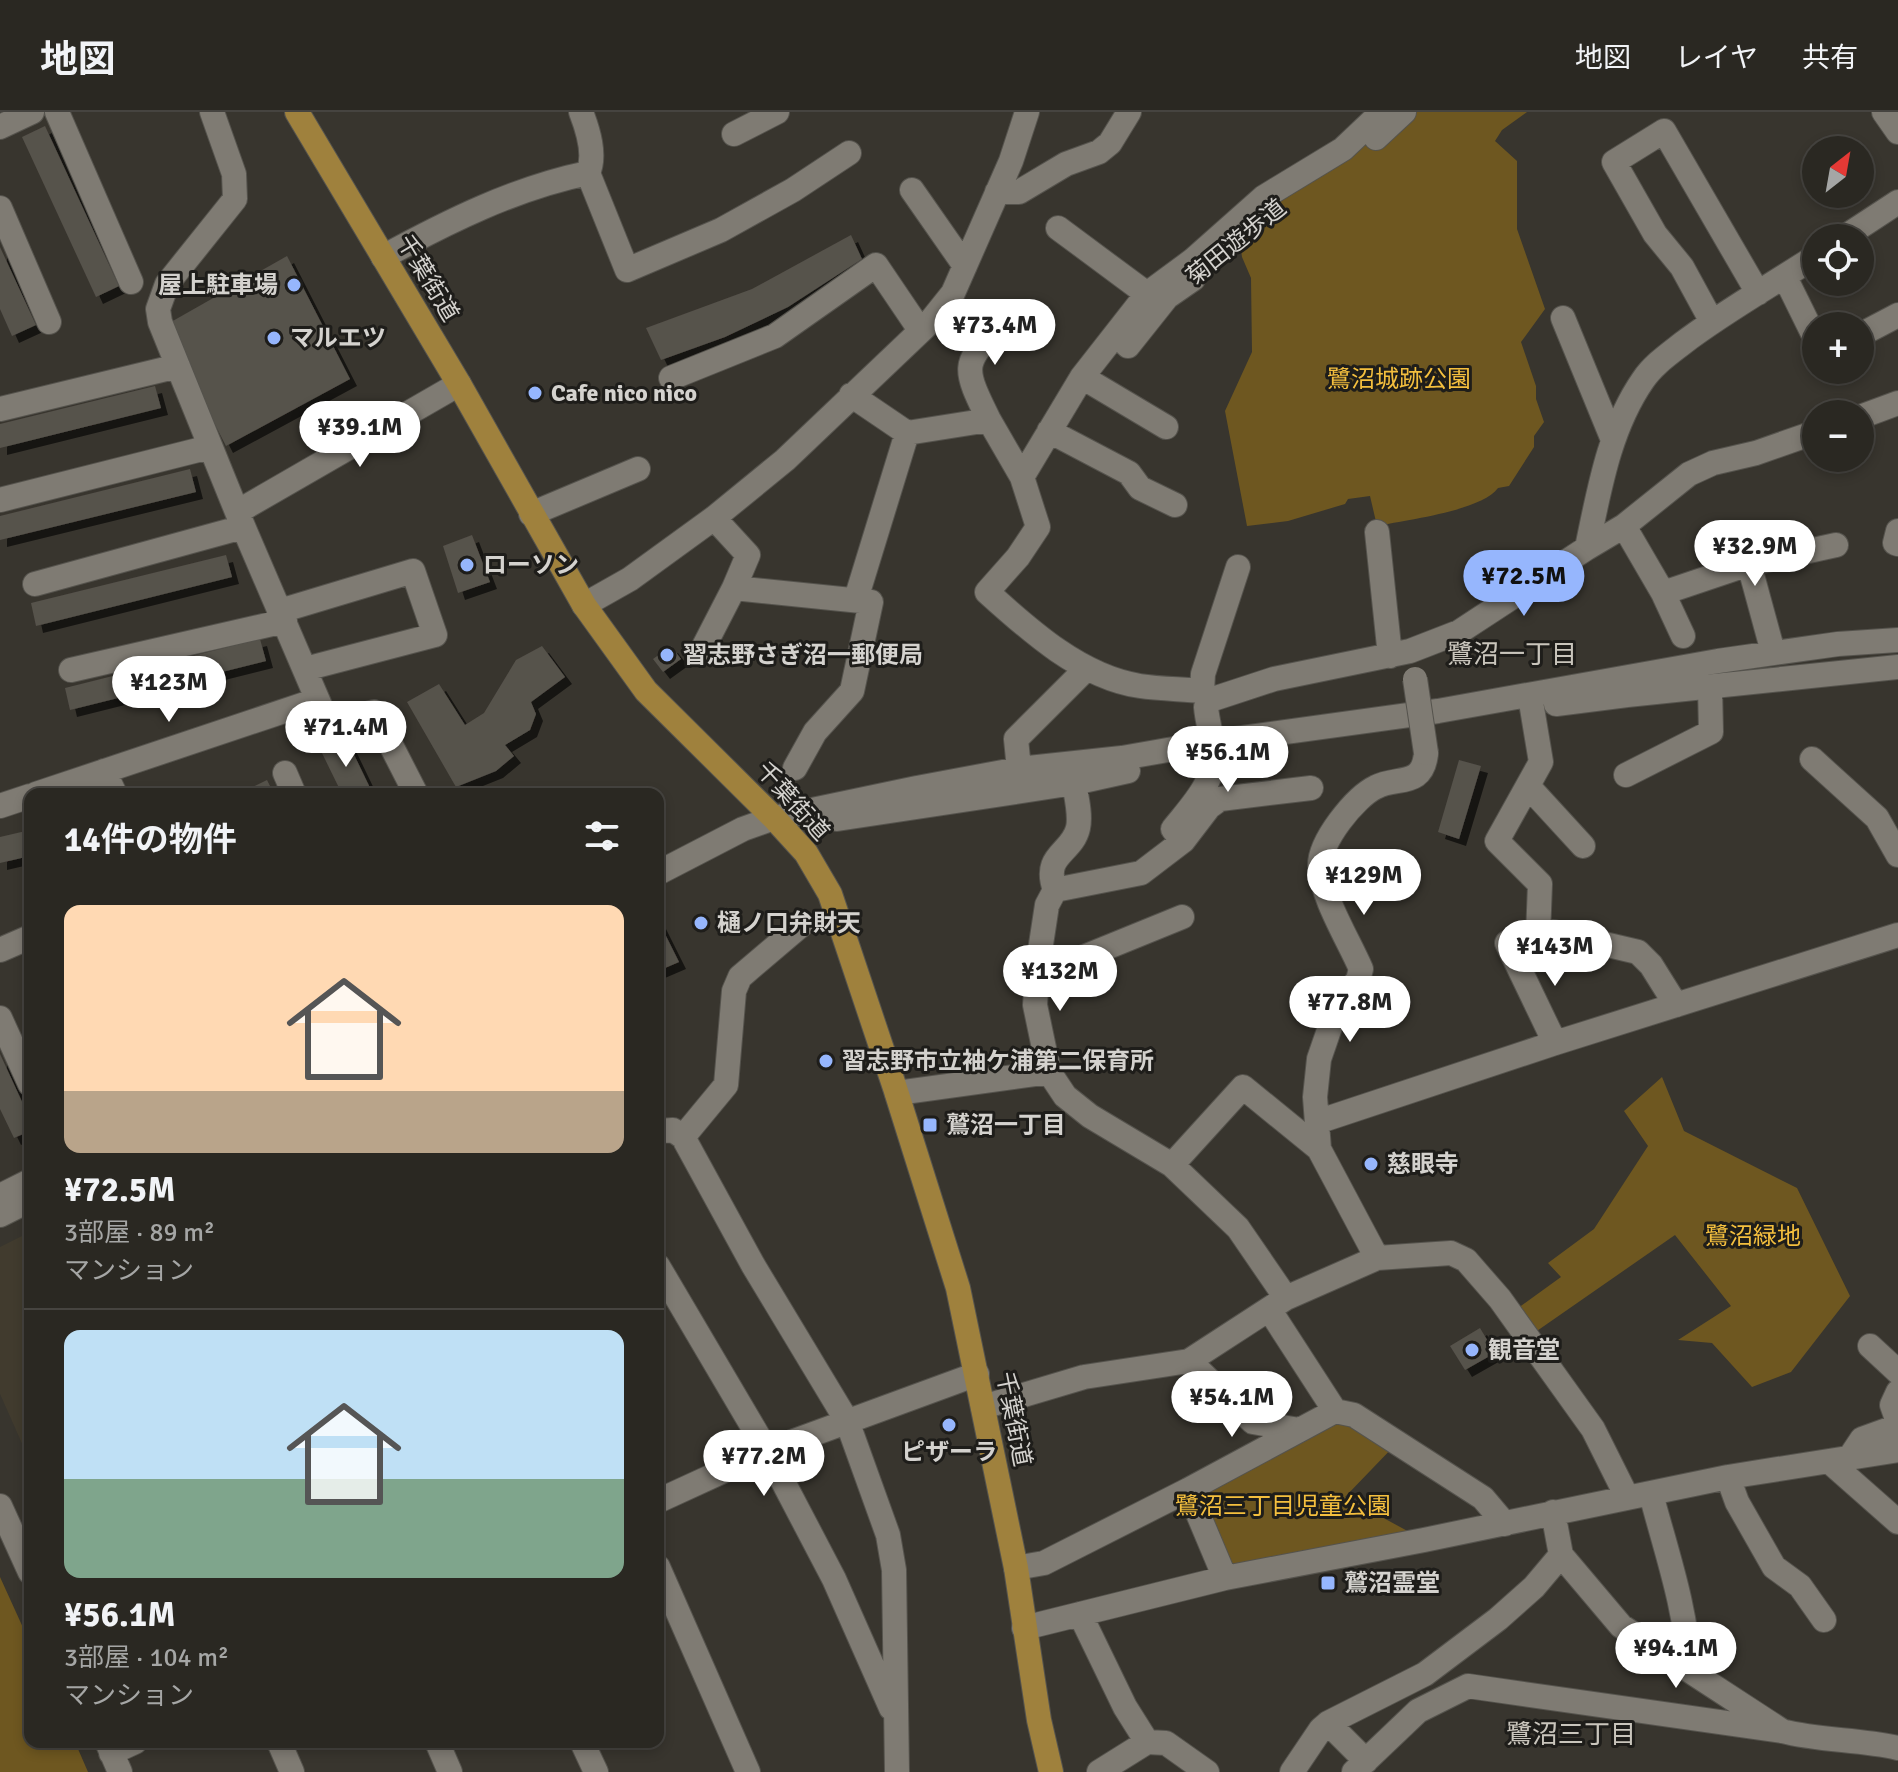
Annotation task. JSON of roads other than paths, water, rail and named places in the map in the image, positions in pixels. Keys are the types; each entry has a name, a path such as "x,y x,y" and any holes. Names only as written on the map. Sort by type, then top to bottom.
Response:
{"highway":[{"name":"千葉街道","path":"297,112 459,384 584,605 646,691 806,853 836,909 958,1288 1016,1568 1039,1720 1051,1772"}],"street":[{"path":"0,127 32,112"},
{"path":"57,112 131,282"},
{"path":"212,112 234,174 235,199 167,284 158,309 160,322 328,724 374,712 413,788"},
{"path":"581,112 592,164 588,173 627,270 721,230 793,190 849,153"},
{"path":"734,134 777,112"},
{"path":"584,605 630,579 714,518 785,460 920,330 953,293 997,192 1027,112"},
{"path":"997,192 1019,192 1066,164 1099,152 1110,143 1129,112"},
{"path":"1022,477 1082,377 1147,294 1193,260 1264,197 1343,149 1382,112"},
{"name":"菊田遊歩道","path":"1116,335 1128,346 1167,297 1204,271 1271,210 1354,160 1404,112"},
{"path":"1884,112 1898,132"},
{"path":"1712,322 1682,267 1655,234 1614,162 1664,131 1758,293"},
{"path":"383,257 488,205 557,179 588,173"},
{"path":"912,190 965,266"},
{"path":"1864,224 1898,202"},
{"path":"0,208 49,322"},
{"path":"1058,228 1147,294"},
{"path":"671,378 775,336 876,265 920,330"},
{"path":"1587,548 1613,440 1643,380 1662,360 1712,322 1802,265"},
{"path":"1785,277 1802,312"},
{"path":"1874,328 1898,315"},
{"path":"1006,316 972,357 970,382 1022,477 1038,527 1018,557 987,592 1026,628 1087,668 1138,686 1206,696 1400,653 1459,632 1624,526 1689,474 1713,463 1756,453 1802,437"},
{"path":"1563,318 1613,440"},
{"path":"0,409 178,366"},
{"path":"1082,377 1166,427"},
{"path":"35,584 240,519 459,384"},
{"path":"851,395 907,433 989,420"},
{"path":"1874,412 1898,403"},
{"path":"1049,431 1129,473 1140,488 1175,505"},
{"path":"856,599 907,433"},
{"path":"0,500 210,447"},
{"path":"531,514 638,469"},
{"path":"700,654 748,555 714,518"},
{"path":"1624,526 1663,593 1683,636"},
{"path":"1898,531 1895,543 1898,544"},
{"path":"1319,1149 1315,1097 1319,1059 1338,1004 1358,980 1361,969 1323,884 1320,862 1323,849 1337,825 1373,787 1406,781 1425,764 1415,679 1400,653 1377,532"},
{"path":"1663,593 1749,564 1836,545"},
{"path":"1749,564 1773,652"},
{"path":"1183,841 1173,829 1204,790 1214,766 1203,674 1238,567"},
{"path":"71,670 283,616 413,571 435,635 305,669"},
{"path":"734,588 871,602 852,691 815,732 795,768"},
{"path":"664,870 743,829 819,822 1074,783 1213,747 1438,711 1626,676 1773,652 1898,640"},
{"path":"664,888 756,841 810,808 1019,769 1898,667"},
{"path":"1019,769 1016,739 1087,668"},
{"path":"1626,775 1711,732 1710,687"},
{"path":"54,788 317,700"},
{"path":"1532,708 1541,762 1497,841 1540,884 1538,936"},
{"path":"1812,759 1877,818 1898,855"},
{"path":"104,771 112,788"},
{"path":"1074,783 1078,828 1051,869 1055,890 1047,905 1037,976 1037,1019 1049,1072 1065,1096 1090,1116 1172,1165 1238,1228 1335,1411"},
{"path":"1528,786 1583,846"},
{"path":"1055,890 1141,873 1183,841 1209,807 1220,799 1311,788"},
{"path":"1,804 24,798"},
{"path":"1037,976 1182,917"},
{"path":"683,1137 726,1085 734,991 740,977 801,925"},
{"path":"1555,1043 1507,943 1553,932 1638,952 1651,965 1676,1005"},
{"path":"1317,1122 1898,935"},
{"path":"0,950 24,940"},
{"path":"0,1018 24,1071"},
{"path":"897,1093 1049,1072"},
{"path":"1172,1165 1243,1087 1319,1149 1377,1258"},
{"path":"664,1131 673,1130 683,1137 753,1265 847,1421 888,1535 894,1570 897,1772"},
{"path":"0,1196 24,1184"},
{"path":"0,1215 24,1203"},
{"path":"983,1407 1084,1377 1189,1361 1278,1303 1377,1258 1451,1253 1466,1260 1500,1299 1639,1496 1678,1596 1689,1648 1689,1670"},
{"path":"664,1280 767,1451 834,1579 895,1717"},
{"path":"1870,1346 1898,1372"},
{"path":"1189,1361 1253,1422 1299,1430"},
{"path":"664,1498 767,1451 977,1374"},
{"path":"1840,1460 1862,1439 1898,1424 1892,1405 1898,1392"},
{"path":"1016,1568 1044,1563 1335,1411 1354,1415 1483,1498 1505,1524"},
{"path":"1024,1628 1225,1578 1728,1477 1898,1450"},
{"path":"1840,1460 1898,1522"},
{"path":"1728,1477 1749,1526 1774,1567 1800,1586 1824,1620"},
{"path":"1188,1490 1225,1578"},
{"path":"0,1506 24,1559"},
{"path":"1553,1512 1561,1555 1621,1626 1782,1731"},
{"path":"1292,1772 1328,1723 1425,1674 1498,1619 1534,1587 1561,1555"},
{"path":"664,1581 748,1772"},
{"path":"1080,1614 1125,1707 1147,1742"},
{"path":"1451,1652 1468,1686"},
{"path":"1328,1723 1360,1767 1418,1711 1468,1686 1898,1748"},
{"path":"1099,1772 1147,1742 1166,1743 1207,1772"},
{"path":"282,1748 292,1772"},
{"path":"440,1748 450,1772"},
{"path":"585,1748 596,1772"}],"place":[{"name":"屋上駐車場","path":"294,285"},
{"name":"マルエツ","path":"274,338"},
{"name":"Cafe nico nico","path":"535,393"},
{"name":"ローソン","path":"467,565"},
{"name":"習志野さぎ沼一郵便局","path":"667,655"},
{"name":"樋ノ口弁財天","path":"701,923"},
{"name":"習志野市立袖ケ浦第二保育所","path":"826,1061"},
{"name":"鷲沼一丁目","path":"930,1125"},
{"name":"慈眼寺","path":"1371,1164"},
{"name":"観音堂","path":"1472,1350"},
{"name":"ピザーラ","path":"949,1425"},
{"name":"鷲沼霊堂","path":"1328,1583"}],"district":[{"name":"鷺沼一丁目","path":"1512,654"},
{"name":"鷺沼三丁目","path":"1571,1734"}],"park label":[{"name":"鷺沼城跡公園","path":"1399,379"},
{"name":"鷺沼緑地","path":"1753,1236"},
{"name":"鷺沼三丁目児童公園","path":"1283,1506"}]}
